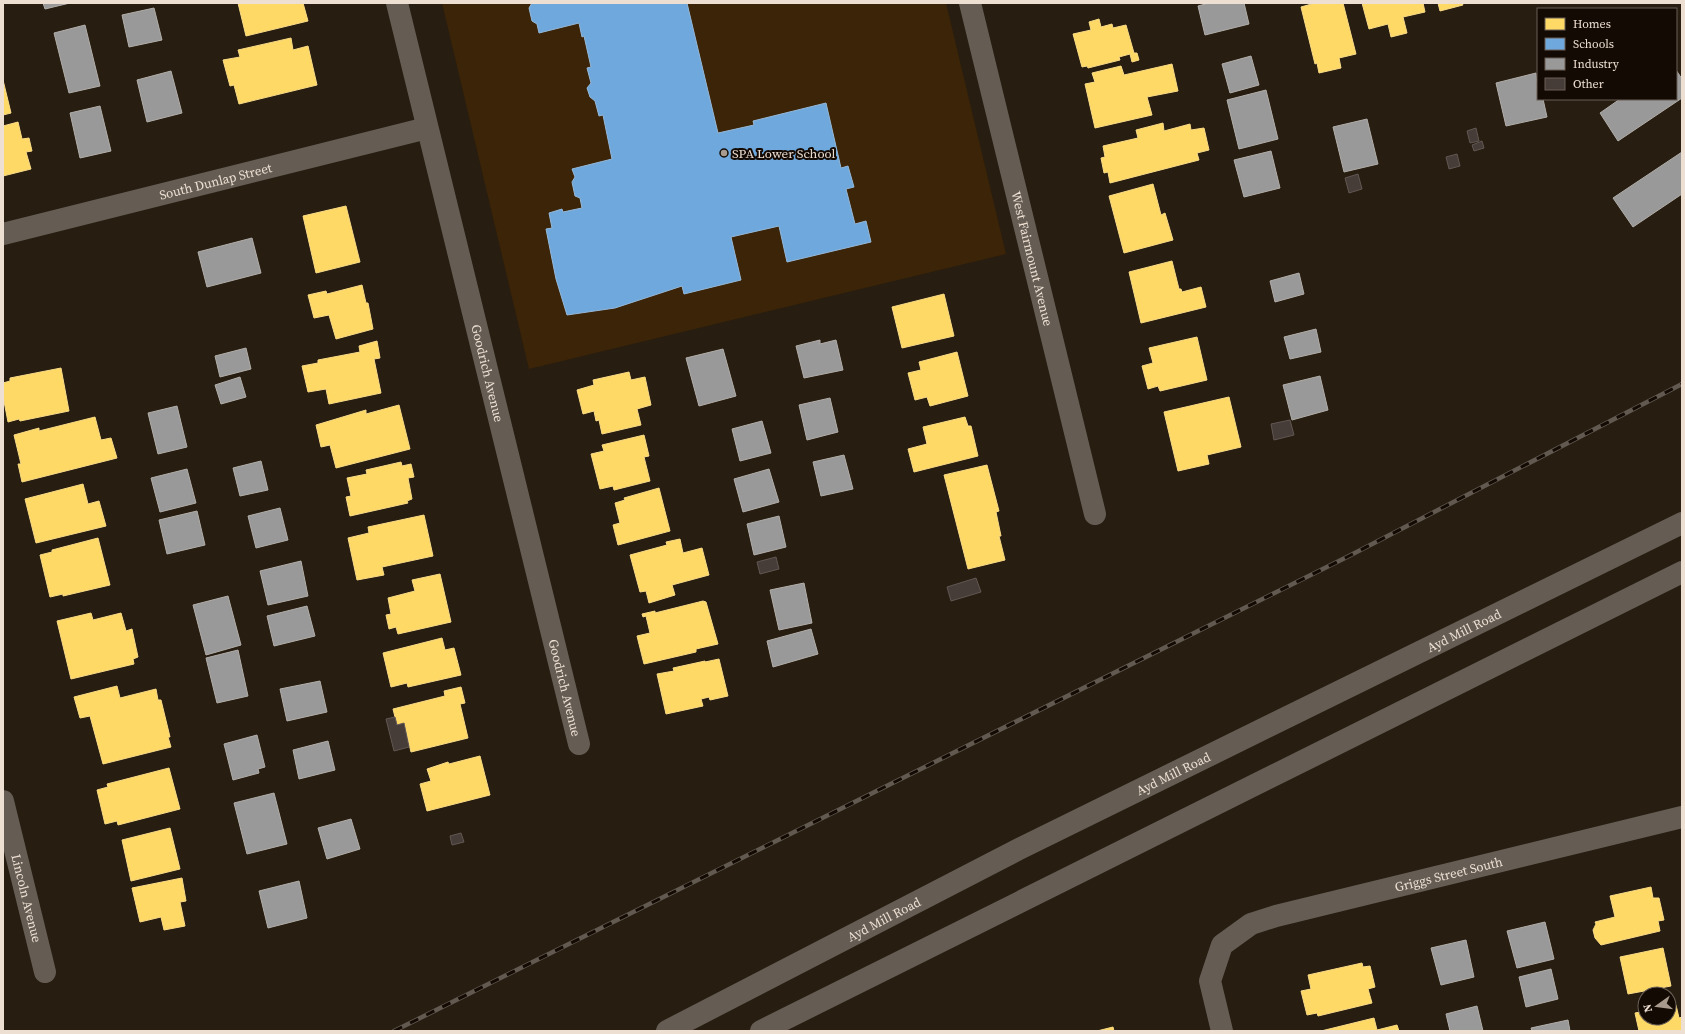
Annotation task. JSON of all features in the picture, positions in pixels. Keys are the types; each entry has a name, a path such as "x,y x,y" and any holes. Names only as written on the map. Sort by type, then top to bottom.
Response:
{"street":[{"name":"Goodrich Avenue","path":"397,3 579,744"},
{"name":"West Fairmount Avenue","path":"970,3 1095,514"},
{"name":"South Dunlap Street","path":"3,234 428,128"},
{"name":"Ayd Mill Road","path":"667,1031 1026,846 1682,523"},
{"path":"761,1031 1682,572"},
{"name":"Lincoln Avenue","path":"3,801 45,972"},
{"name":"Griggs Street South","path":"1222,1031 1210,981 1222,945 1251,924 1276,916 1682,817"}],"shaded area":[{"path":"442,3 946,3 1006,254 529,369"}],"building: Homes":[{"path":"238,3 303,3 308,21 246,36"},
{"path":"1315,3 1343,3 1356,54 1339,58 1341,68 1319,73 1317,63 1315,64 1301,7"},
{"path":"1362,3 1423,3 1425,12 1403,17 1407,33 1391,37 1388,24 1369,29"},
{"path":"1438,3 1462,3 1463,5 1440,11"},
{"path":"1099,19 1101,27 1112,24 1113,28 1126,25 1134,53 1137,53 1139,60 1132,62 1130,54 1119,57 1120,60 1088,68 1087,66 1082,67 1073,34 1091,30 1089,22"},
{"path":"291,38 293,50 308,46 317,85 239,104 234,85 230,86 223,60 240,57 238,50"},
{"path":"1172,64 1178,91 1147,97 1152,115 1095,128 1085,84 1095,82 1092,73 1121,66 1124,75"},
{"path":"3,80 11,113 3,115"},
{"path":"18,122 22,139 29,138 32,151 26,152 31,169 3,176 3,126"},
{"path":"1163,123 1164,131 1190,124 1191,130 1204,128 1209,150 1197,153 1199,160 1110,183 1108,172 1104,173 1101,158 1105,157 1103,146 1138,138 1136,130"},
{"path":"1153,184 1161,215 1165,213 1173,240 1124,253 1109,196"},
{"path":"346,206 360,262 316,273 303,216"},
{"path":"1172,261 1179,289 1181,289 1182,292 1201,287 1206,307 1141,323 1129,272"},
{"path":"362,285 366,303 368,303 373,329 336,339 329,315 314,318 308,295 326,291 327,294"},
{"path":"944,294 954,336 902,348 892,307"},
{"path":"1197,337 1207,380 1160,391 1158,386 1148,389 1142,366 1153,363 1149,348"},
{"path":"377,341 380,358 374,359 381,393 329,404 326,389 308,392 302,366 318,363 318,360 360,352 359,346"},
{"path":"957,352 968,396 930,406 927,397 915,400 908,373 921,370 919,362"},
{"path":"61,368 69,411 8,422 3,396 3,383 10,381 10,378"},
{"path":"629,372 631,380 645,377 651,405 637,409 641,425 602,434 599,420 596,421 594,411 583,414 577,390 594,385 593,380"},
{"path":"1229,397 1241,447 1207,455 1209,464 1178,471 1164,412"},
{"path":"399,405 410,449 336,468 330,445 321,447 316,425 366,410 366,414"},
{"path":"95,417 101,440 111,438 117,458 22,482 18,464 21,464 14,435 39,428 39,431"},
{"path":"965,417 968,426 971,426 978,456 914,472 908,449 927,444 923,427"},
{"path":"644,435 649,456 644,457 650,481 614,490 613,486 600,489 591,454 604,451 602,445"},
{"path":"401,462 402,466 411,464 414,477 408,478 412,499 407,501 408,503 350,516 346,497 351,496 347,478 367,474 366,470"},
{"path":"987,465 999,511 996,512 1001,536 999,536 1005,560 968,569 944,475"},
{"path":"83,484 88,504 99,501 106,526 36,543 25,499"},
{"path":"659,488 670,531 618,545 613,525 620,523 615,503 625,500 624,498"},
{"path":"424,515 433,556 382,567 384,575 357,580 348,538 369,533 368,527"},
{"path":"98,538 110,585 63,596 63,594 50,597 40,555 52,552 52,550"},
{"path":"680,539 683,553 702,548 709,575 672,585 675,595 649,603 646,591 640,592 630,555 667,545 666,542"},
{"path":"440,574 451,622 398,634 396,627 389,629 386,615 391,614 388,598 415,591 412,580"},
{"path":"703,601 706,602 718,644 696,649 696,652 644,664 637,636 650,633 646,616 643,617 642,614 655,611 655,613"},
{"path":"91,613 93,620 121,613 126,631 132,629 138,657 133,659 134,664 71,679 57,621"},
{"path":"442,638 445,650 454,648 461,675 408,687 407,683 391,687 383,653"},
{"path":"719,659 728,696 710,700 709,697 701,699 703,706 666,714 657,674 674,671 673,668"},
{"path":"117,686 120,698 156,689 158,700 161,700 171,747 103,764 90,716 80,718 74,697"},
{"path":"461,687 465,703 460,704 468,738 411,752 404,723 397,725 393,709 445,696 444,691"},
{"path":"480,756 490,795 427,811 420,784 431,781 427,769 448,762 449,764"},
{"path":"169,768 180,809 118,825 117,821 105,824 97,790 108,787 107,784"},
{"path":"170,828 180,869 131,881 122,840"},
{"path":"182,878 186,901 180,902 185,926 164,930 161,917 140,922 132,888"},
{"path":"1651,887 1653,898 1659,898 1664,920 1658,921 1660,931 1601,945 1595,938 1593,930 1596,924 1595,922 1615,917 1610,896"},
{"path":"1663,948 1671,986 1637,986 1637,992 1628,994 1620,957"},
{"path":"1362,963 1363,967 1370,966 1375,987 1368,989 1372,1003 1318,1016 1317,1013 1307,1015 1301,991 1311,989 1308,975"},
{"path":"1677,1009 1679,1018 1682,1017 1682,1031 1639,1031 1638,1026 1677,1026"},
{"path":"1374,1018 1377,1030 1397,1025 1399,1031 1321,1031"},
{"path":"1113,1027 1114,1031 1097,1031"}],"building: Schools":[{"name":"SPA Lower School","path":"532,3 687,3 718,133 754,125 753,121 826,103 841,168 848,166 854,187 846,189 855,224 866,221 871,242 787,262 779,226 731,237 741,280 684,294 682,286 615,308 567,315 556,279 546,229 552,228 549,213 562,209 563,212 582,208 580,198 575,196 572,182 575,177 572,169 612,159 603,115 599,116 595,101 590,97 587,88 591,83 587,68 591,67 584,36 582,37 579,23 539,33 537,24 532,21 529,8"}],"building: Industry":[{"path":"43,3 70,3 45,9"},
{"path":"1209,3 1244,3 1249,24 1205,35 1198,6"},
{"path":"154,8 162,40 129,47 122,15"},
{"path":"85,25 100,86 69,93 54,33"},
{"path":"1251,56 1259,85 1230,93 1222,64"},
{"path":"171,71 182,113 147,122 137,80"},
{"path":"1677,72 1682,79 1682,98 1618,141 1600,113 1619,100 1677,100"},
{"path":"1536,73 1537,100 1543,100 1547,117 1506,126 1496,83"},
{"path":"1266,90 1278,139 1239,149 1227,100"},
{"path":"100,106 111,151 80,158 70,113"},
{"path":"1367,119 1378,164 1344,172 1333,127"},
{"path":"1271,151 1280,188 1244,197 1234,160"},
{"path":"1682,152 1682,194 1633,227 1613,198"},
{"path":"252,238 261,273 207,287 198,252"},
{"path":"1299,273 1304,294 1275,302 1270,281"},
{"path":"1316,329 1321,352 1290,359 1284,337"},
{"path":"820,340 820,344 836,340 843,370 804,378 796,346"},
{"path":"246,348 251,369 220,377 215,356"},
{"path":"723,349 736,396 699,406 686,358"},
{"path":"1320,376 1328,410 1292,420 1283,385"},
{"path":"240,377 246,397 221,404 215,385"},
{"path":"830,398 838,432 807,440 799,405"},
{"path":"177,406 187,447 158,454 148,413"},
{"path":"762,421 771,453 740,461 732,429"},
{"path":"844,455 853,489 821,496 813,462"},
{"path":"261,461 268,490 240,496 233,468"},
{"path":"187,469 196,503 160,512 151,478"},
{"path":"769,469 779,502 743,512 734,479"},
{"path":"280,508 288,540 256,548 248,516"},
{"path":"197,511 205,545 167,554 159,520"},
{"path":"779,516 786,547 754,555 747,524"},
{"path":"301,561 308,596 268,605 260,571"},
{"path":"804,583 812,623 779,630 770,590"},
{"path":"228,596 241,645 206,655 193,605"},
{"path":"307,606 315,636 274,646 267,616"},
{"path":"811,629 818,654 773,667 767,641"},
{"path":"238,650 248,696 217,703 206,658"},
{"path":"320,681 327,712 287,721 280,689"},
{"path":"257,735 265,767 258,769 259,773 233,780 224,744"},
{"path":"328,741 335,770 299,779 293,750"},
{"path":"274,793 287,844 247,854 234,803"},
{"path":"351,819 360,849 327,859 318,828"},
{"path":"299,881 307,918 268,928 259,891"},
{"path":"1545,922 1554,959 1517,968 1507,931"},
{"path":"1466,940 1474,977 1441,985 1431,948"},
{"path":"1551,969 1558,999 1526,1007 1519,977"},
{"path":"1477,1006 1483,1031 1450,1031 1446,1014"},
{"path":"1568,1020 1570,1031 1532,1031 1531,1028"}],"building: Other":[{"path":"1476,128 1479,141 1470,143 1467,131"},
{"path":"1482,141 1484,148 1474,151 1472,145"},
{"path":"1457,154 1460,166 1449,169 1446,157"},
{"path":"1358,174 1362,189 1349,193 1345,178"},
{"path":"1290,420 1294,435 1274,440 1271,424"},
{"path":"776,557 779,569 760,574 757,562"},
{"path":"976,578 981,592 951,601 947,587"},
{"path":"395,717 397,725 404,723 409,747 394,751 386,719"},
{"path":"461,833 464,842 452,845 450,836"}],"railway":[{"path":"394,1031 1347,557 1682,384"}],"place":[{"name":"SPA Lower School","path":"724,153"}]}
